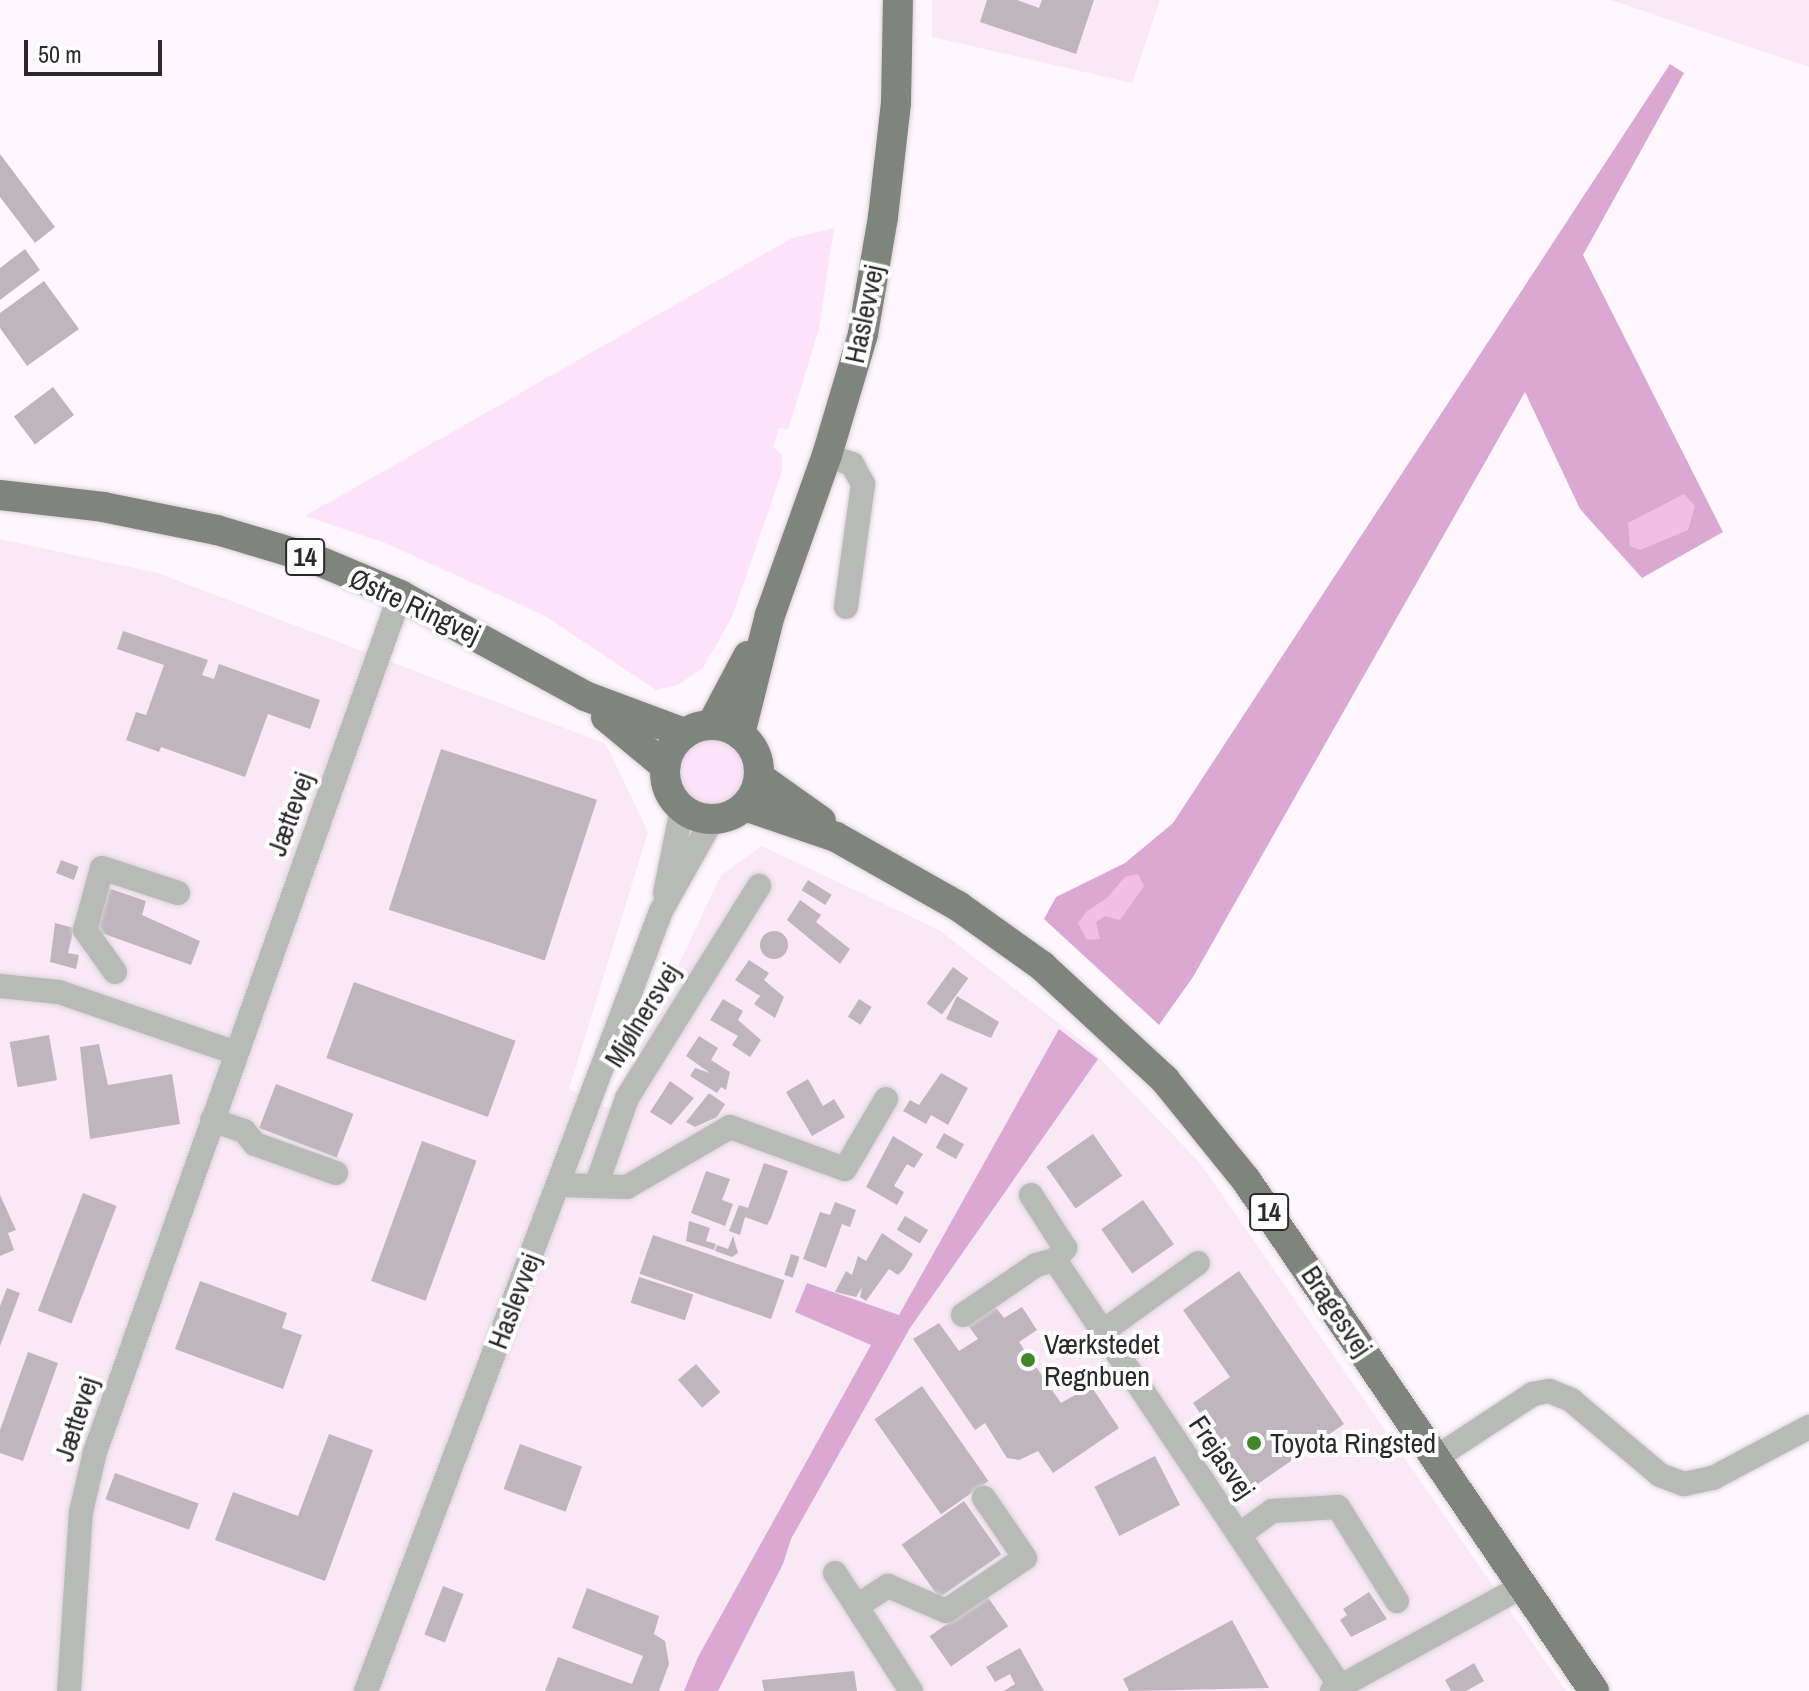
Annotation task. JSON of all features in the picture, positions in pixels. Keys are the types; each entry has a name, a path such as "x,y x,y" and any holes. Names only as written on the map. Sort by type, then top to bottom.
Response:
{"main road":[{"name":"Haslevvej","path":"712,731 770,615 827,455 863,334 883,217 896,103 898,0"},
{"name":"Østre Ringvej","path":"0,495 103,507 217,530 314,559 400,595 585,696 665,766"},
{"name":"Østre Ringvej","path":"585,696 712,731"},
{"path":"665,766 712,731 758,761 759,777 745,806 712,820 682,809"},
{"name":"14","path":"665,766 667,787 682,809"},
{"name":"Bragesvej","path":"759,777 836,837 958,906 1042,966 1165,1080 1246,1180 1594,1691"},
{"name":"Bragesvej","path":"745,806 836,837"}],"street":[{"path":"827,455 852,464 863,484 846,607"},
{"name":"Jættevej","path":"69,1691 81,1512 95,1452 400,595"},
{"name":"Haslevvej","path":"661,911 682,809"},
{"name":"Haslevvej","path":"366,1691 661,911 712,820"},
{"path":"115,972 85,930 102,868 178,893"},
{"name":"Mjølnersvej","path":"596,1186 627,1098 759,886"},
{"path":"0,986 59,992 236,1053"},
{"path":"558,1185 627,1187 730,1127 845,1169 886,1099"},
{"path":"212,1120 244,1131 255,1144 336,1173"},
{"path":"963,1315 1036,1265 1055,1260 1065,1248 1031,1195"},
{"name":"Frejasvej","path":"1055,1260 1239,1535 1336,1689 1523,1586"},
{"path":"1102,1332 1198,1263"},
{"path":"1437,1457 1543,1391 1571,1400 1660,1475 1684,1484 1713,1478 1809,1427"},
{"path":"857,1606 888,1586 946,1611 1025,1558 984,1498"},
{"path":"1239,1535 1272,1511 1338,1507 1397,1601"},
{"path":"835,1573 911,1691"}],"shaded area":[{"path":"932,0 1160,0 1132,83 932,37"},
{"path":"1611,0 1809,0 1809,67 1720,37"},
{"path":"1670,64 1684,73 1583,255 1723,532 1642,578 1580,509 1525,392 1193,977 1159,1025 1044,919 1056,897 1125,863 1173,823"},
{"path":"834,228 819,329 788,430 779,428 773,447 782,455 782,472 732,617 703,668 678,685 656,690 545,616 385,543 305,516 792,238"},
{"path":"1684,494 1695,506 1688,530 1640,550 1630,546 1628,523"},
{"path":"0,539 158,573 606,744 648,832 569,1089 610,1109 721,875 762,846 939,930 1086,1044 1200,1163 1566,1691 0,1691"},
{"path":"712,737 736,747 746,771 736,795 712,805 688,795 678,771 688,747"},
{"path":"1138,874 1144,886 1120,920 1105,916 1096,922 1100,939 1087,940 1078,923 1087,911 1107,898 1125,877"},
{"path":"1059,1029 1098,1059 910,1328 791,1539 783,1564 718,1691 684,1691 698,1657 871,1345 795,1312 807,1283 899,1315"}],"building":[{"path":"987,0 1017,0 1039,8 1042,0 1094,0 1076,54 980,22"},
{"path":"0,154 55,227 35,243 0,197"},
{"path":"25,249 40,270 0,300 0,268"},
{"path":"44,281 79,329 27,366 0,328 0,313"},
{"path":"53,387 74,415 35,444 14,416"},
{"path":"123,631 208,660 202,675 214,679 219,664 320,700 310,729 268,714 245,777 161,747 159,752 126,740 136,712 146,715 164,665 117,649"},
{"path":"441,749 597,800 545,960 389,910"},
{"path":"61,860 79,867 74,880 56,873"},
{"path":"808,880 832,895 825,905 802,890"},
{"path":"108,888 146,901 142,915 200,941 191,965 93,930"},
{"path":"800,900 821,915 816,922 850,949 840,964 787,920"},
{"path":"55,923 74,928 68,953 79,955 76,969 50,962"},
{"path":"774,931 784,935 788,945 784,955 774,959 764,955 760,945 764,935"},
{"path":"749,960 769,973 764,980 784,997 775,1018 754,1004 760,996 735,980"},
{"path":"953,967 968,978 942,1015 927,1003"},
{"path":"354,982 516,1041 488,1117 326,1058"},
{"path":"957,996 999,1022 991,1038 946,1019"},
{"path":"723,999 743,1011 738,1020 761,1040 750,1057 732,1045 738,1036 710,1020"},
{"path":"859,999 872,1007 861,1025 848,1017"},
{"path":"49,1035 57,1080 18,1087 10,1042"},
{"path":"699,1036 718,1048 711,1060 730,1072 726,1090 721,1087 717,1093 690,1076 695,1068 710,1073 686,1056"},
{"path":"99,1044 108,1085 172,1074 180,1124 90,1139 80,1047"},
{"path":"941,1073 968,1088 948,1125 931,1115 926,1124 903,1111 910,1100 919,1105"},
{"path":"808,1079 823,1106 834,1099 845,1117 812,1136 786,1092"},
{"path":"670,1081 694,1098 671,1125 650,1112"},
{"path":"276,1084 353,1114 337,1158 259,1128"},
{"path":"709,1093 725,1104 717,1117 695,1127 686,1122"},
{"path":"944,1133 964,1144 956,1159 936,1148"},
{"path":"1093,1134 1122,1176 1076,1208 1046,1167"},
{"path":"893,1136 923,1154 914,1168 907,1164 894,1186 904,1192 897,1205 866,1187"},
{"path":"422,1141 477,1161 426,1301 371,1281"},
{"path":"764,1163 788,1171 771,1218 767,1225 745,1217 740,1235 729,1231 739,1205 748,1208"},
{"path":"706,1171 730,1179 722,1200 733,1204 725,1226 691,1213"},
{"path":"83,1193 117,1206 71,1324 38,1311"},
{"path":"0,1195 16,1230 8,1233 14,1250 0,1256"},
{"path":"1143,1200 1174,1244 1132,1273 1101,1229"},
{"path":"835,1202 856,1210 850,1227 842,1224 826,1268 803,1259 820,1212 830,1215"},
{"path":"905,1216 928,1230 920,1244 897,1230"},
{"path":"689,1221 710,1228 706,1241 716,1244 714,1250 686,1241"},
{"path":"882,1233 913,1254 904,1269 898,1275 889,1269 866,1301 860,1297 862,1287 856,1297 835,1292 846,1271 852,1275 858,1256 866,1261"},
{"path":"653,1235 784,1280 771,1319 640,1274"},
{"path":"733,1236 738,1253 732,1257 715,1251 717,1245 728,1249"},
{"path":"791,1254 800,1257 793,1278 784,1275"},
{"path":"1239,1271 1344,1424 1252,1488 1193,1403 1230,1377 1183,1310"},
{"path":"639,1277 693,1295 685,1320 631,1303"},
{"path":"200,1281 287,1313 282,1328 302,1335 283,1389 175,1349"},
{"path":"7,1288 20,1293 0,1346 0,1306"},
{"path":"994,1305 1004,1318 1022,1307 1037,1330 1019,1342 1061,1403 1091,1386 1119,1428 1053,1473 1038,1451 1019,1460 1007,1458 985,1423 975,1430 913,1339 939,1323 959,1351 978,1339 967,1324"},
{"path":"28,1352 58,1363 23,1461 0,1453 0,1430"},
{"path":"696,1364 720,1392 702,1408 678,1380"},
{"path":"922,1386 989,1481 941,1514 874,1419"},
{"path":"329,1434 373,1450 325,1581 215,1540 233,1492 298,1516"},
{"path":"520,1444 582,1467 566,1512 504,1489"},
{"path":"1155,1456 1180,1505 1119,1536 1094,1487"},
{"path":"115,1473 199,1503 189,1530 105,1499"},
{"path":"964,1501 1001,1554 939,1598 902,1545"},
{"path":"443,1586 464,1594 445,1642 424,1635"},
{"path":"587,1588 659,1616 654,1634 665,1641 669,1664 659,1691 545,1691 558,1657 632,1684 643,1656 572,1628"},
{"path":"1369,1592 1387,1619 1351,1637 1340,1620 1347,1615 1343,1609"},
{"path":"987,1596 1008,1626 951,1666 930,1636"},
{"path":"1232,1620 1269,1688 1129,1691 1123,1679"},
{"path":"1020,1648 1044,1691 1004,1691 1015,1684 1010,1674 995,1682 986,1667"},
{"path":"1474,1663 1484,1681 1466,1691 1451,1691 1445,1680"},
{"path":"854,1671 857,1691 764,1691 762,1680"}],"place":[{"name":"Værkstedet Regnbuen","path":"1028,1360"},
{"name":"Toyota Ringsted","path":"1254,1443"}]}
